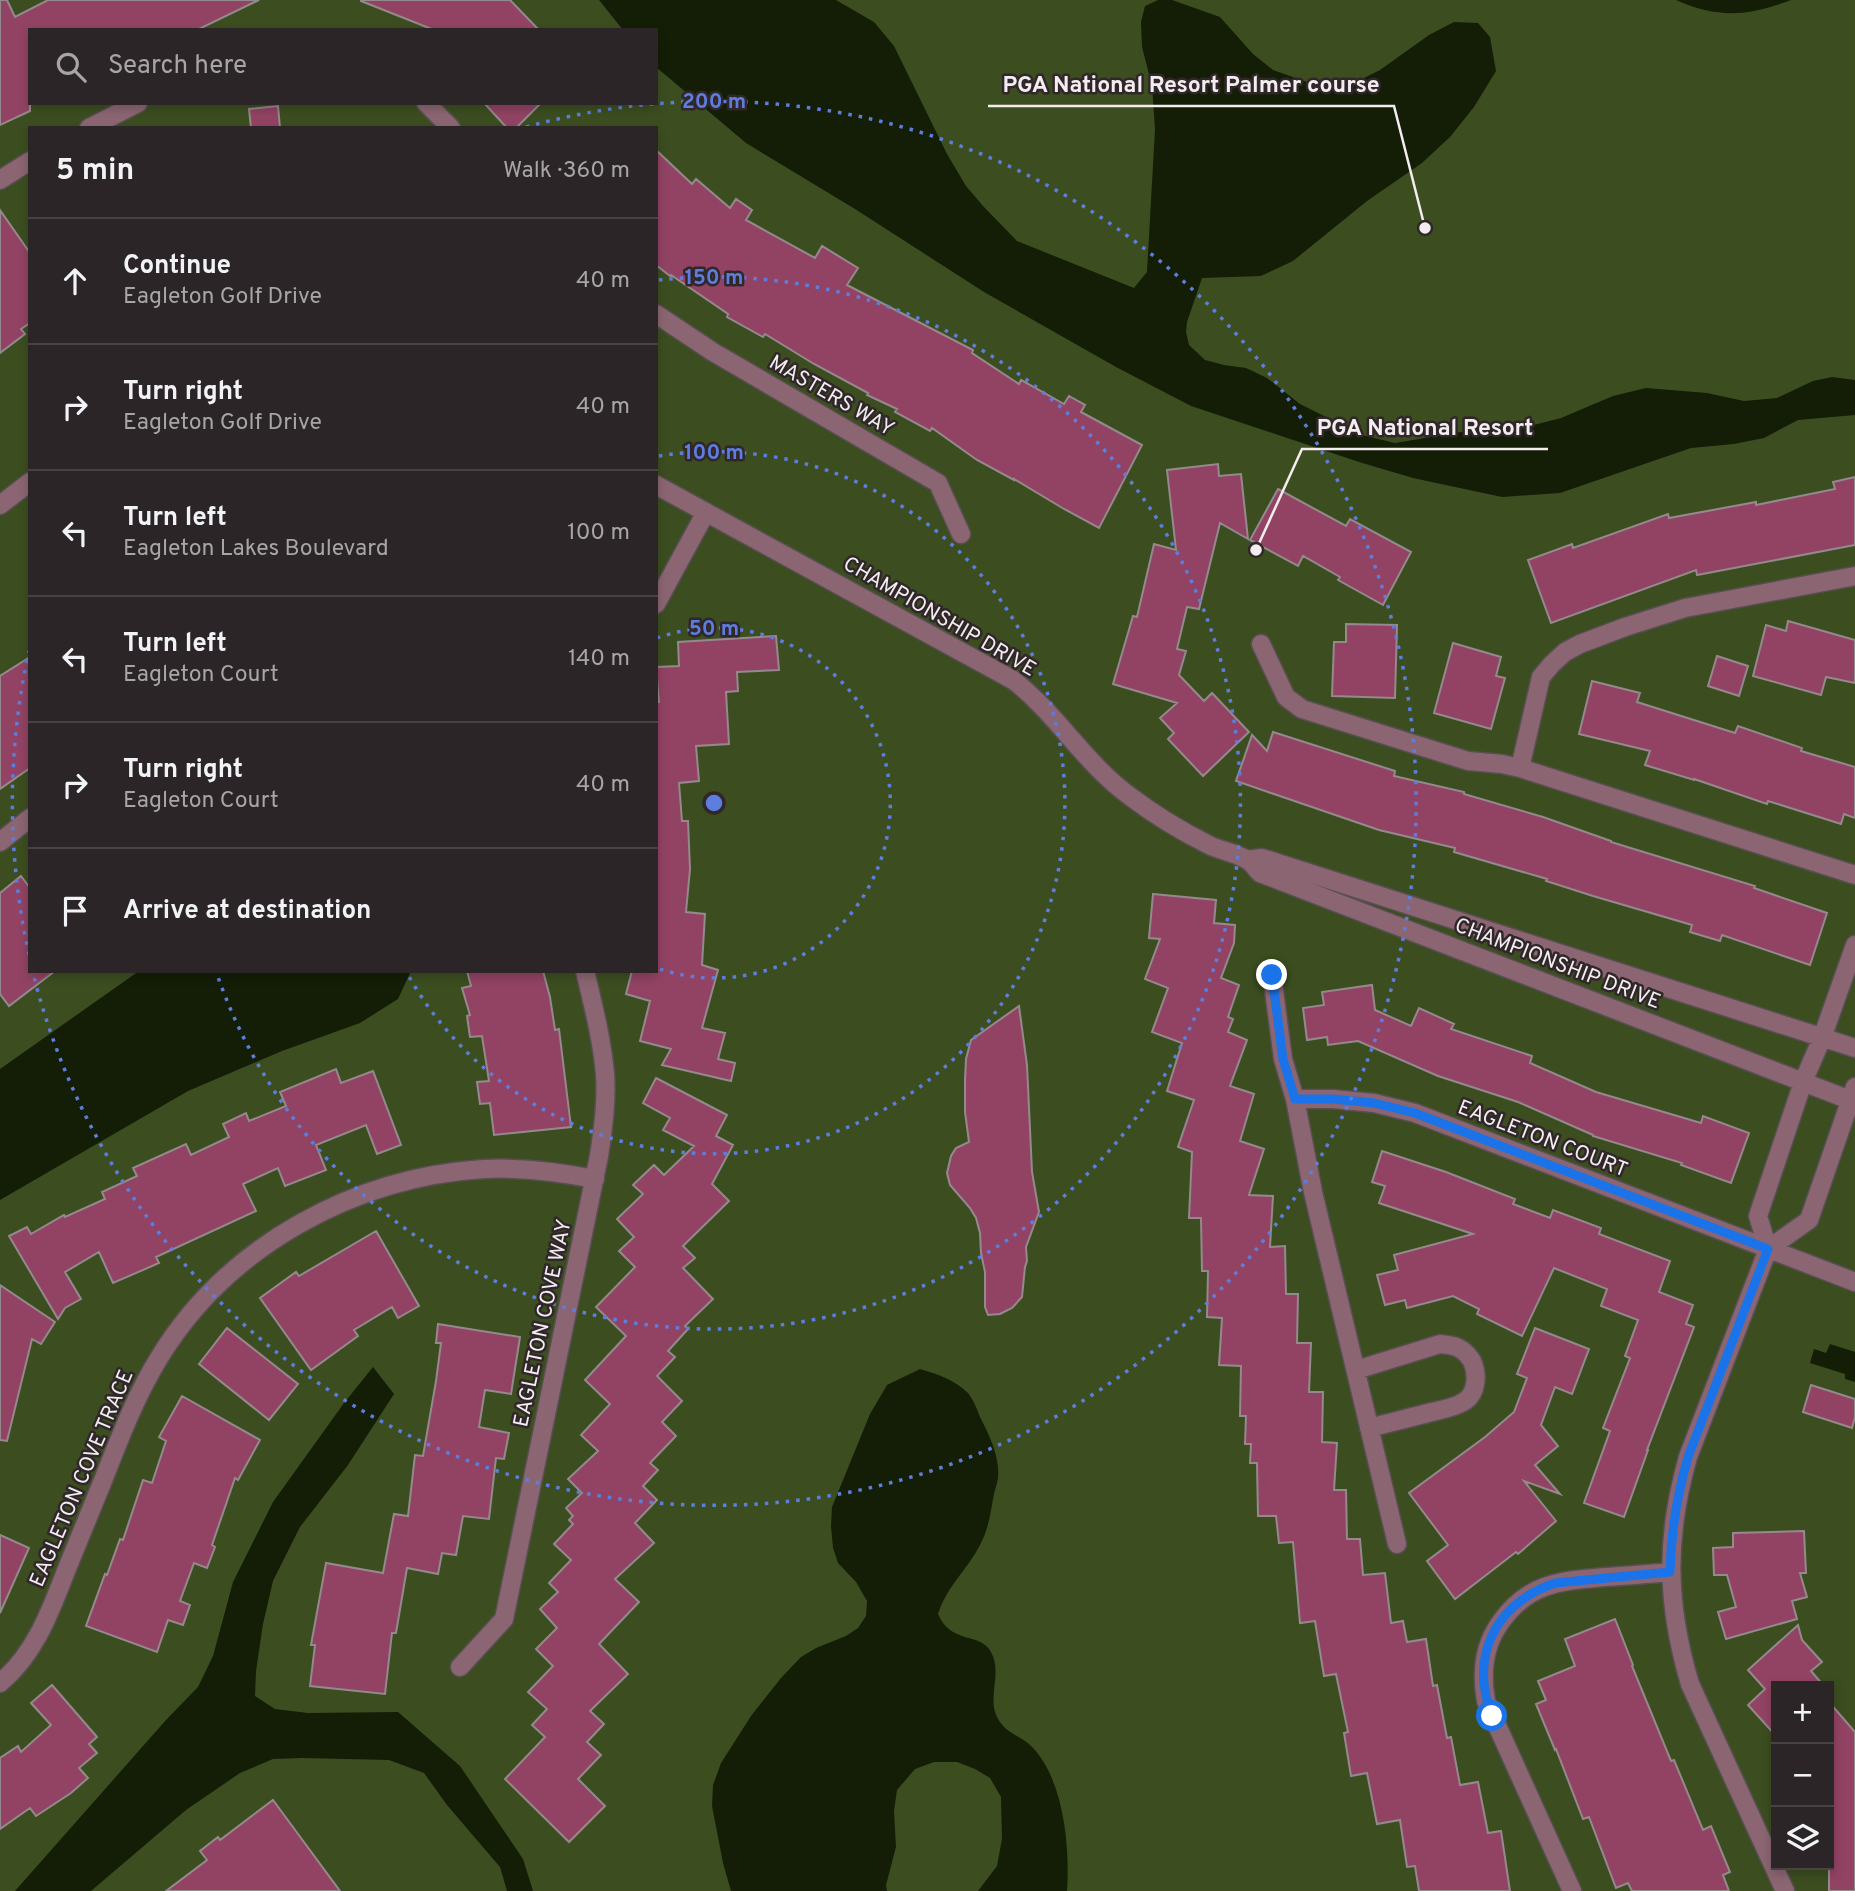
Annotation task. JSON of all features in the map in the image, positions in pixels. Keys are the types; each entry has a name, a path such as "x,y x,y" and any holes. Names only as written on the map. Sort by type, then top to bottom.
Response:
{"street":[{"path":"93,126 134,105"},
{"path":"428,105 449,126"},
{"path":"0,180 28,162"},
{"name":"MASTERS WAY","path":"658,315 713,352 939,483 961,534"},
{"path":"0,505 28,484"},
{"name":"CHAMPIONSHIP DRIVE","path":"658,486 1013,680 1043,706 1066,735 1128,796 1171,826 1248,860 1260,873 1803,1082 1854,1097"},
{"path":"658,600 706,512"},
{"path":"1520,768 1541,677 1565,652 1653,617 1685,608 1855,576"},
{"path":"1261,644 1286,696 1302,709 1468,761 1520,768 1855,875"},
{"path":"0,842 28,820"},
{"name":"CHAMPIONSHIP DRIVE","path":"1248,860 1262,858 1855,1048"},
{"path":"1768,1249 1758,1216 1803,1082 1822,1038 1855,945"},
{"name":"EAGLETON COVE WAY","path":"460,1667 505,1619 595,1179 605,1115 605,1075 600,1035 585,973"},
{"path":"1272,975 1283,1059 1295,1099 1313,1192 1397,1544"},
{"path":"1785,1891 1690,1684 1674,1621 1670,1572 1671,1537 1688,1457 1768,1249 1809,1220 1854,1097"},
{"name":"EAGLETON COURT","path":"1295,1099 1374,1103 1415,1113 1855,1282"},
{"name":"EAGLETON COVE TRACE","path":"0,1684 15,1669 43,1629 134,1403 160,1356 215,1287 255,1252 331,1207 381,1188 432,1175 485,1169 521,1169 595,1179"},
{"path":"1356,1370 1440,1343 1464,1350 1473,1363 1476,1378 1473,1391 1465,1401 1369,1429"},
{"path":"1572,1891 1486,1701 1483,1684 1486,1650 1492,1634 1510,1608 1539,1588 1571,1580 1670,1572"}],"green space":[{"path":"0,0 1855,0 1855,1891 0,1891"}],"shaded area":[{"path":"599,0 836,0 874,22 894,46 947,154 966,186 1017,241 1134,288 1147,272 1155,129 1152,86 1142,47 1141,22 1145,6 1158,0 1172,0 1220,17 1253,54 1273,70 1324,88 1346,87 1380,70 1429,35 1454,22 1478,23 1490,37 1496,71 1474,107 1450,137 1422,163 1367,201 1293,261 1261,276 1202,278 1187,322 1189,345 1205,360 1246,368 1267,378 1300,404 1362,435 1395,443 1461,432 1490,436 1561,418 1613,396 1646,388 1707,393 1744,401 1777,398 1813,381 1832,377 1855,380 1855,415 1798,420 1764,438 1691,448 1560,493 1502,497 1413,478 1359,462 1191,406 984,292 746,143 658,69 658,28 621,28"},
{"path":"1676,0 1791,0 1747,12 1720,13"},
{"path":"136,973 410,973 398,999 360,1023 282,1051 188,1091 0,1200 0,1069"},
{"path":"1830,1344 1855,1352 1855,1382 1845,1379 1845,1374 1810,1363 1814,1349 1826,1353"},
{"path":"373,1367 394,1394 348,1465 300,1527 273,1581 263,1624 255,1696 275,1709 308,1713 398,1712 460,1766 523,1859 533,1891 507,1891 500,1867 447,1805 424,1773 389,1760 302,1758 273,1759 240,1773 186,1810 91,1891 15,1891 198,1687 213,1656 233,1582 273,1502"},
{"path":"920,1369 952,1381 968,1393 996,1454 998,1478 985,1534 938,1614 950,1630 980,1642 991,1652 995,1669 994,1703 998,1719 1034,1749 1052,1779 1066,1836 1067,1891 978,1891 997,1866 1002,1839 1001,1797 990,1778 975,1769 957,1762 934,1762 915,1769 897,1790 894,1811 896,1847 886,1885 887,1891 731,1891 712,1806 713,1785 721,1763 751,1716 781,1678 801,1657 846,1636 858,1628 866,1616 867,1601 856,1582 838,1563 833,1548 832,1507 870,1414 887,1385"}],"building":[{"path":"0,0 7,0 15,17 48,0 259,0 201,28 28,28 30,111 0,125"},
{"path":"510,0 537,28 429,28 361,1"},
{"path":"486,105 539,105 518,126 505,126"},
{"path":"278,106 280,126 251,126 249,109"},
{"path":"658,152 692,184 696,179 730,208 736,199 752,210 746,220 815,258 822,246 858,268 847,285 973,350 972,353 1019,384 1021,380 1064,404 1069,396 1085,405 1081,412 1142,445 1099,528 977,460 932,428 930,431 895,412 897,409 867,395 868,393 765,334 763,337 727,317 728,314 658,267"},
{"path":"0,210 28,250 28,324 21,329 25,334 0,353"},
{"path":"1218,464 1219,476 1241,474 1248,539 1220,523 1199,609 1187,607 1177,649 1186,651 1179,675 1204,701 1212,693 1249,732 1203,776 1168,739 1174,733 1160,718 1177,703 1113,684 1133,616 1137,617 1154,544 1176,550 1167,470"},
{"path":"1855,477 1855,545 1697,575 1696,570 1551,623 1528,560 1572,544 1573,548 1668,514 1669,518 1756,502 1756,505 1835,489 1833,482"},
{"path":"1278,489 1346,526 1350,519 1411,552 1383,605 1338,580 1340,577 1303,556 1298,566 1250,540"},
{"path":"1788,621 1855,640 1855,683 1826,677 1821,695 1753,676 1766,625 1786,631"},
{"path":"1346,624 1397,625 1395,698 1332,696 1334,642 1346,642"},
{"path":"776,636 779,670 737,672 738,691 726,692 729,744 696,746 699,781 679,783 682,821 688,821 690,869 686,912 705,914 702,965 718,970 702,1028 725,1033 718,1059 735,1063 731,1081 662,1065 671,1049 640,1041 650,1001 626,994 631,973 658,973 658,667 679,666 678,642"},
{"path":"1453,643 1501,657 1496,676 1505,678 1491,729 1434,713"},
{"path":"1717,656 1748,666 1739,696 1708,686"},
{"path":"28,658 28,769 0,789 0,676"},
{"path":"1592,681 1640,693 1637,702 1735,733 1738,726 1802,748 1801,751 1855,767 1855,818 1844,814 1841,824 1768,801 1767,804 1645,765 1650,751 1579,734"},
{"path":"1273,732 1395,771 1394,776 1464,792 1611,842 1755,886 1754,888 1827,913 1810,965 1722,935 1720,941 1690,932 1692,925 1454,852 1455,848 1379,830 1236,781 1252,735 1267,751"},
{"path":"21,876 28,885 28,973 52,973 9,1006 0,994 0,893"},
{"path":"1153,894 1216,900 1214,923 1235,925 1234,943 1221,978 1239,985 1228,1017 1233,1019 1228,1032 1247,1040 1230,1086 1254,1094 1240,1141 1264,1149 1249,1195 1273,1196 1270,1247 1285,1246 1286,1294 1298,1294 1297,1343 1311,1343 1309,1392 1323,1392 1322,1442 1337,1443 1334,1490 1346,1490 1347,1539 1360,1539 1363,1575 1385,1573 1391,1623 1403,1621 1407,1642 1426,1639 1433,1686 1437,1685 1447,1738 1451,1737 1460,1785 1478,1782 1488,1833 1501,1831 1510,1891 1419,1891 1415,1866 1407,1867 1400,1820 1377,1824 1367,1773 1351,1776 1344,1733 1348,1732 1336,1674 1324,1676 1315,1621 1300,1623 1293,1542 1279,1543 1276,1516 1258,1516 1257,1463 1250,1463 1251,1444 1245,1444 1246,1416 1240,1416 1241,1366 1219,1365 1222,1318 1207,1317 1208,1271 1202,1271 1201,1218 1189,1218 1192,1152 1178,1147 1194,1100 1167,1091 1182,1043 1152,1032 1168,988 1145,979 1160,939 1149,938"},
{"path":"468,973 544,973 555,1030 559,1029 571,1127 494,1135 490,1103 480,1104 477,1082 489,1081 482,1036 470,1037 467,1016 470,1015 462,988 471,986"},
{"path":"1372,985 1375,1010 1411,1026 1419,1008 1454,1024 1451,1029 1532,1056 1530,1063 1596,1092 1701,1123 1703,1116 1749,1133 1731,1183 1681,1165 1682,1163 1593,1136 1518,1102 1438,1076 1358,1041 1328,1045 1327,1037 1307,1040 1303,1008 1324,1005 1322,992"},
{"path":"1019,1006 1027,1065 1032,1172 1039,1212 1026,1247 1027,1261 1022,1297 1012,1308 1000,1314 988,1315 985,1307 985,1272 976,1218 950,1185 947,1173 956,1148 969,1142 965,1080 966,1059 971,1040"},
{"path":"336,1069 341,1083 373,1071 401,1145 377,1154 366,1125 316,1145 326,1170 285,1186 278,1168 243,1184 256,1211 156,1257 159,1263 113,1283 99,1252 65,1272 81,1299 65,1308 58,1319 9,1236 27,1227 31,1234 64,1215 65,1217 105,1199 102,1192 137,1176 133,1168 186,1144 191,1155 229,1137 223,1124 246,1113 249,1121 286,1106 280,1092"},
{"path":"656,1078 727,1115 716,1136 733,1145 712,1184 729,1201 683,1246 695,1258 683,1268 713,1299 685,1326 688,1329 668,1351 675,1357 657,1376 682,1401 662,1422 676,1436 650,1463 658,1470 643,1486 657,1500 635,1523 654,1543 615,1579 639,1602 599,1644 628,1674 590,1711 604,1724 587,1742 601,1755 578,1779 605,1806 569,1842 505,1779 545,1737 532,1725 547,1709 528,1692 553,1666 536,1649 557,1628 540,1609 558,1592 549,1583 571,1560 554,1544 573,1524 569,1520 573,1516 566,1508 582,1493 568,1479 598,1451 581,1435 610,1404 585,1380 626,1336 596,1307 635,1267 619,1251 634,1237 617,1219 643,1194 633,1185 654,1165 664,1175 694,1146 663,1130 670,1118 643,1103"},
{"path":"1382,1151 1515,1199 1513,1204 1550,1218 1553,1210 1601,1228 1599,1234 1670,1261 1659,1292 1693,1305 1686,1324 1694,1327 1624,1517 1584,1503 1610,1431 1603,1428 1630,1358 1625,1356 1638,1320 1601,1306 1607,1289 1554,1268 1522,1336 1477,1314 1479,1309 1453,1296 1407,1308 1405,1300 1385,1305 1377,1275 1398,1270 1394,1255 1473,1234 1379,1203 1385,1186 1372,1182"},
{"path":"376,1231 419,1306 398,1318 392,1307 354,1330 358,1336 311,1370 260,1298 296,1272 299,1276"},
{"path":"0,1285 55,1322 41,1344 32,1339 7,1441 0,1440"},
{"path":"438,1324 520,1337 511,1394 485,1390 479,1427 509,1433 504,1459 496,1458 489,1519 463,1516 456,1555 442,1553 438,1574 407,1568 396,1633 392,1633 385,1694 310,1686 315,1645 311,1645 326,1563 383,1573 394,1514 408,1516 415,1455 423,1456 436,1381 441,1343 436,1343"},
{"path":"227,1328 298,1384 269,1420 199,1364"},
{"path":"1535,1328 1589,1349 1572,1394 1555,1387 1541,1425 1558,1446 1535,1465 1560,1494 1524,1481 1556,1521 1518,1554 1516,1552 1455,1599 1427,1561 1448,1545 1409,1493 1514,1412 1527,1378 1517,1374"},
{"path":"1811,1385 1855,1399 1852,1428 1803,1412"},
{"path":"182,1396 260,1440 238,1480 235,1478 207,1568 194,1563 180,1601 190,1605 183,1625 168,1620 157,1652 86,1626 120,1539 123,1540 143,1480 152,1483 166,1441 159,1437"},
{"path":"1804,1531 1806,1573 1800,1573 1807,1597 1792,1601 1797,1619 1726,1639 1718,1612 1736,1607 1727,1575 1714,1575 1713,1548 1733,1547 1733,1533"},
{"path":"0,1535 29,1548 0,1613"},
{"path":"1615,1619 1671,1761 1674,1760 1703,1830 1711,1826 1730,1872 1723,1875 1729,1891 1632,1891 1628,1883 1616,1888 1589,1817 1583,1819 1536,1704 1546,1700 1538,1681 1575,1666 1565,1639"},
{"path":"1798,1625 1802,1640 1822,1662 1811,1671 1820,1681 1771,1681 1771,1730 1748,1705 1765,1689 1748,1670"},
{"path":"52,1685 97,1737 89,1744 97,1753 79,1768 88,1778 36,1816 30,1808 0,1829 0,1758 18,1746 21,1752 51,1725 31,1703"},
{"path":"1834,1708 1855,1732 1855,1891 1829,1891 1829,1870 1834,1870"},
{"path":"273,1800 340,1891 166,1891 207,1860 200,1851 218,1837 220,1840"}],"place":[{"name":"PGA National Resort Palmer course","path":"1425,228"},
{"name":"PGA National Resort","path":"1256,550"}],"route":[{"path":"1272,975 1283,1059 1295,1099 1374,1103 1415,1113 1768,1249 1688,1457 1679,1488 1671,1537 1670,1572 1555,1583 1539,1588 1510,1608 1492,1634 1483,1667 1486,1701 1492,1716"}]}
